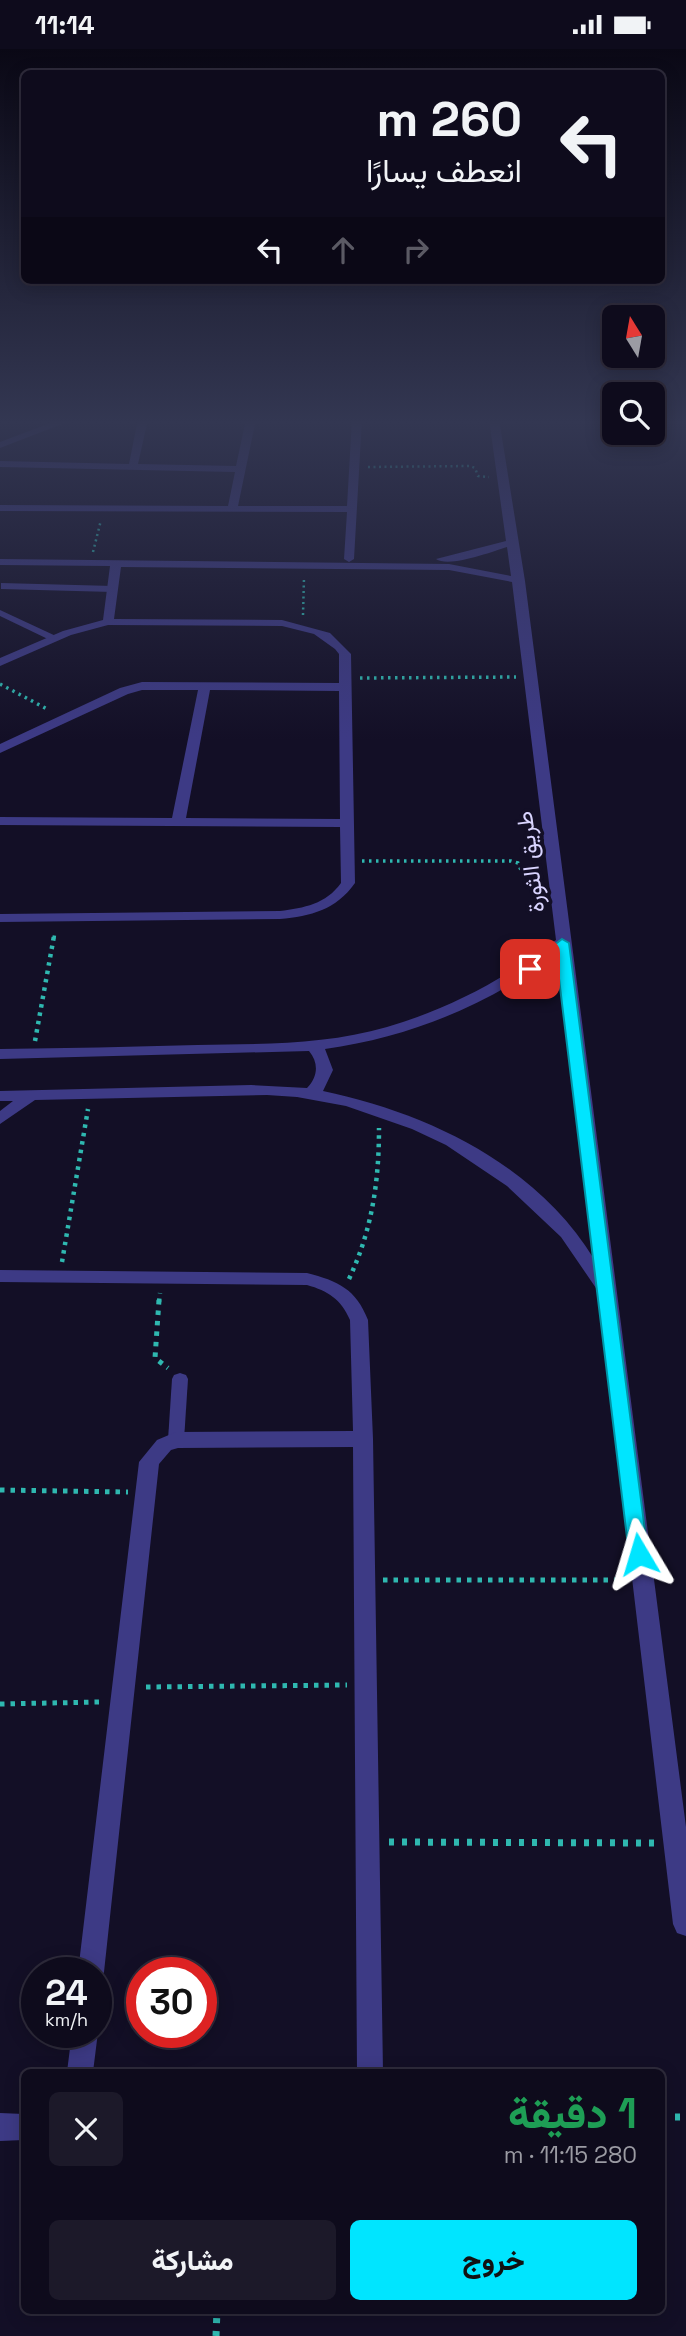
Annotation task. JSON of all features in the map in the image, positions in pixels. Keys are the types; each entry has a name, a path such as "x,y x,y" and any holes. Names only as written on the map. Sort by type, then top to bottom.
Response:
{"street":[{"path":"349,559 350,526"},
{"name":"طريق الثورة","path":"510,526 686,1924"},
{"path":"257,561 304,566 429,563 471,555 513,542"},
{"path":"0,555 257,561 349,559 429,563 473,569 519,581"},
{"path":"0,562 116,563 185,560"},
{"path":"108,622 116,563"},
{"path":"0,662 85,627 108,622 259,622 302,626 330,636 345,654 348,861 348,883 340,896 324,906 303,912 280,915 0,918"},
{"path":"0,749 132,688 346,683"},
{"path":"178,822 205,686"},
{"path":"0,821 347,823"},
{"path":"0,1054 312,1045 361,1038 436,1016 486,993 530,969 562,943"},
{"path":"311,1094 326,1073 323,1058 312,1045"},
{"path":"0,1095 265,1090 311,1094 379,1109 422,1125 457,1144 518,1184 568,1234 605,1292"},
{"path":"0,1119 31,1095"},
{"path":"0,1276 307,1279 328,1284 342,1292 354,1304 359,1320 363,1439 370,2069"},
{"path":"93,1957 149,1462 164,1445 176,1440 363,1439"},
{"path":"80,2069 83,2048"},
{"path":"0,2127 21,2127"}],"lane":[{"path":"1,586 113,589"},
{"path":"0,613 55,639"},
{"path":"176,1440 180,1379"}],"path":[{"path":"92,556 100,526"},
{"path":"302,626 304,566"},
{"path":"346,683 531,677"},
{"path":"0,684 65,718"},
{"path":"348,861 511,860 518,863 526,882 556,884"},
{"path":"32,1053 57,918"},
{"path":"60,1277 90,1093"},
{"path":"342,1292 360,1257 377,1199 379,1109"},
{"path":"162,1278 153,1348 155,1358 180,1379"},
{"path":"0,1490 146,1492"},
{"path":"364,1580 642,1580"},
{"path":"0,1704 123,1695 366,1685"},
{"path":"367,1842 676,1843"},
{"path":"665,2117 686,2117"},
{"path":"216,2336 217,2314"}],"route":[{"path":"530,969 562,943 639,1554"}]}
